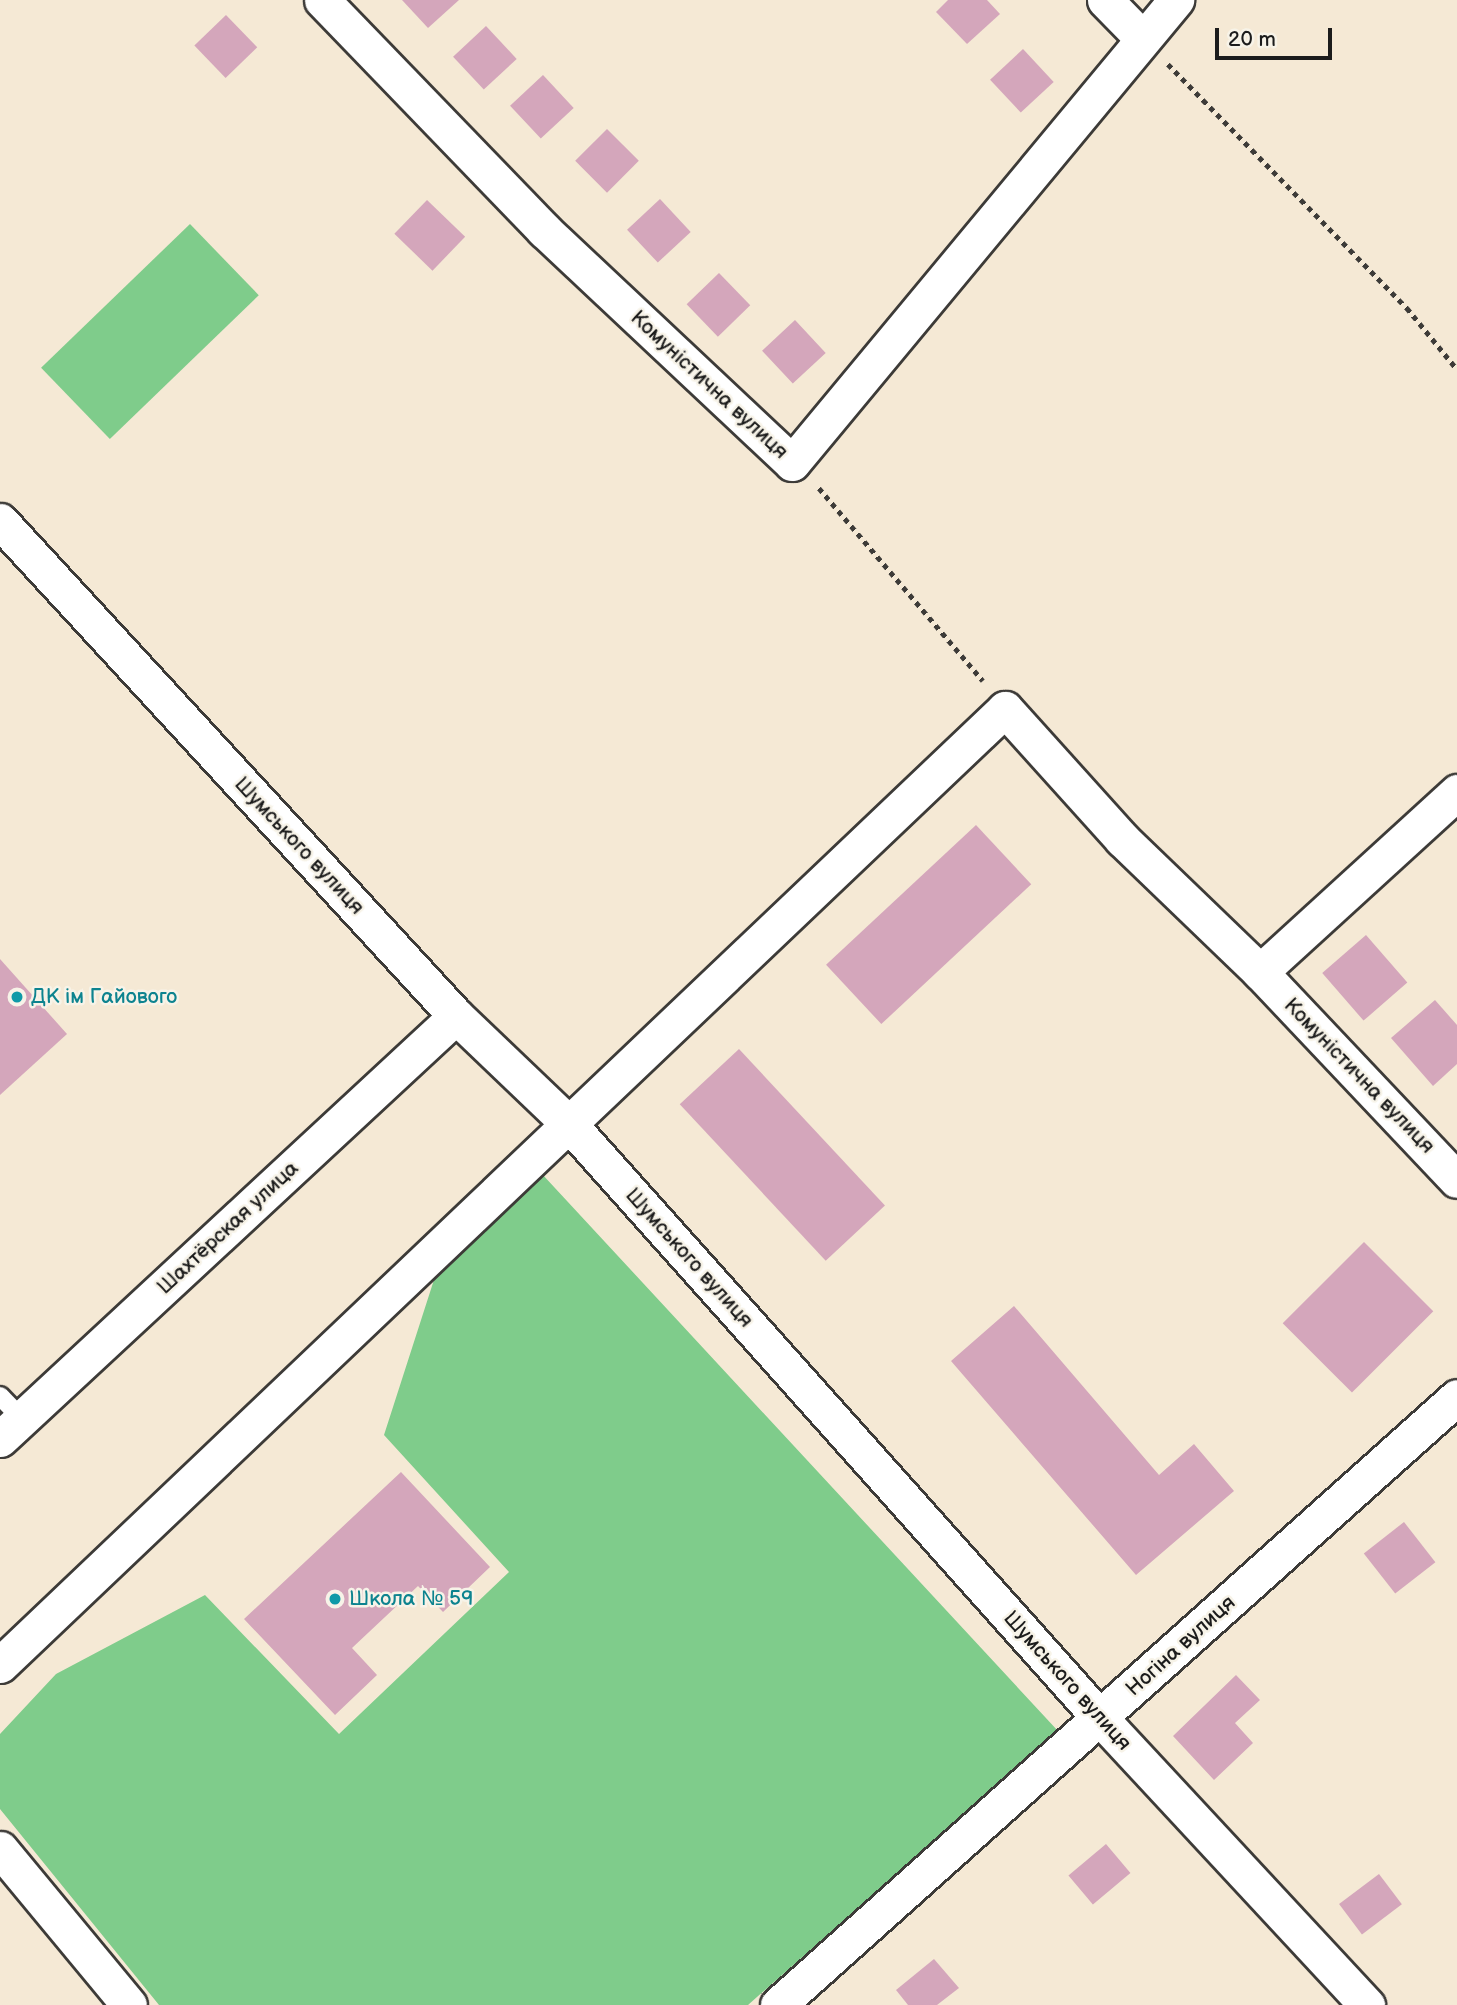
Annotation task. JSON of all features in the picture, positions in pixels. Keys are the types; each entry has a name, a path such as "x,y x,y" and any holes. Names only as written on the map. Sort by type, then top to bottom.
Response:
{"street":[{"name":"Комуністична вулиця","path":"322,0 544,230 792,463 1176,0"},
{"path":"1105,0 1143,39"},
{"name":"Шумського вулиця","path":"0,522 456,1016 570,1125 1101,1719 1367,2005"},
{"name":"Комуністична вулиця","path":"1005,709 1122,839 1260,972 1457,1180"},
{"path":"0,1665 1005,709"},
{"path":"1260,972 1457,792"},
{"name":"Шахтёрская улица","path":"7,1418 456,1016"},
{"name":"Ногіна вулиця","path":"778,2005 1101,1719 1457,1397"},
{"path":"0,1849 129,2005"}],"path":[{"path":"1143,39 1407,308 1457,369"},
{"path":"792,463 854,522 1005,709"}],"green space":[{"path":"190,224 259,295 110,439 41,368"},
{"path":"542,1174 1058,1731 748,2005 159,2005 0,1809 0,1734 56,1674 205,1595 339,1734 509,1572 384,1435 441,1258"}],"building":[{"path":"402,0 459,0 428,28"},
{"path":"948,0 987,0 1000,14 967,44 936,12"},
{"path":"226,15 257,47 226,78 194,46"},
{"path":"486,26 517,59 484,90 453,57"},
{"path":"1023,49 1054,82 1021,113 990,80"},
{"path":"543,75 574,108 541,139 510,106"},
{"path":"607,129 639,161 607,193 575,161"},
{"path":"660,199 691,232 658,263 627,230"},
{"path":"427,200 465,237 432,271 394,234"},
{"path":"719,273 750,305 718,337 687,304"},
{"path":"795,320 826,353 793,384 762,351"},
{"path":"976,825 1031,884 881,1024 826,965"},
{"path":"1366,935 1407,983 1364,1021 1322,973"},
{"name":"ДК ім Гайового","path":"0,959 67,1034 0,1095"},
{"path":"1435,1000 1457,1025 1457,1064 1433,1086 1391,1038"},
{"path":"739,1049 885,1206 826,1261 680,1104"},
{"path":"1364,1242 1433,1311 1352,1393 1283,1323"},
{"path":"1014,1306 1159,1475 1194,1444 1234,1491 1136,1575 951,1361"},
{"name":"Школа № 59","path":"401,1472 490,1567 443,1612 418,1586 352,1648 377,1675 335,1715 244,1619"},
{"path":"1404,1522 1435,1562 1395,1594 1364,1553"},
{"path":"1236,1675 1260,1700 1235,1723 1253,1743 1214,1780 1173,1736"},
{"path":"1106,1844 1130,1873 1093,1905 1068,1875"},
{"path":"1379,1874 1402,1904 1362,1934 1339,1904"},
{"path":"934,1959 959,1988 937,2005 908,2005 896,1990"}],"place":[{"name":"ДК ім Гайового","path":"17,997"},
{"name":"Школа № 59","path":"335,1599"}]}
